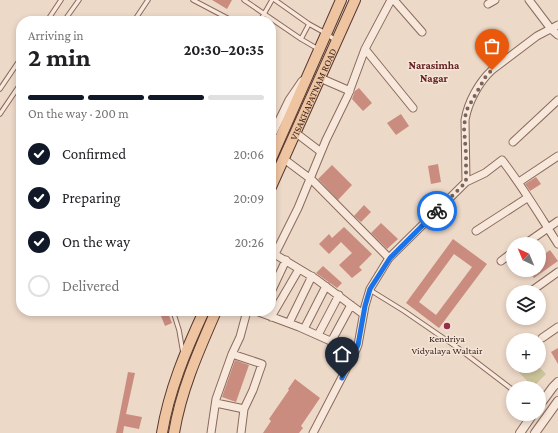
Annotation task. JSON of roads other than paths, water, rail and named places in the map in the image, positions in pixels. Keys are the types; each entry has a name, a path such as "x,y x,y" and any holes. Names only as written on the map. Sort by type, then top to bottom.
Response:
{"main road":[{"path":"276,148 341,0"},
{"name":"VISAKHAPATNAM ROAD","path":"276,176 355,0"},
{"path":"162,433 173,387 201,316"},
{"path":"177,433 177,415 189,378 214,316"}],"street":[{"path":"348,17 359,0"},
{"path":"276,248 298,208 321,152 350,91 365,49 392,0 422,32"},
{"path":"488,4 495,0"},
{"path":"529,0 558,36"},
{"path":"466,182 466,111 486,76 537,36 558,25"},
{"path":"365,49 413,108"},
{"path":"276,127 290,100 313,65"},
{"path":"320,78 350,91"},
{"path":"513,142 558,100"},
{"path":"296,132 321,152"},
{"path":"519,182 558,156"},
{"path":"284,159 310,178 390,258"},
{"path":"313,433 358,345 363,314 370,289 390,258 466,182 485,173 502,160 519,182 527,198 558,244"},
{"path":"476,231 527,198"},
{"path":"534,237 558,220"},
{"path":"276,255 312,276 363,314"},
{"path":"501,261 506,257"},
{"path":"276,281 286,260"},
{"path":"276,308 299,269"},
{"path":"540,285 558,272"},
{"path":"288,323 312,276"},
{"path":"304,329 326,286"},
{"path":"318,335 339,295"},
{"path":"331,342 351,304"},
{"path":"211,433 216,403 246,316"},
{"path":"271,317 304,329 355,352"},
{"path":"546,335 558,327"},
{"path":"232,354 262,364 253,390 244,409 241,433"},
{"path":"546,396 558,382"},
{"path":"535,433 558,401"},
{"path":"216,403 244,409"},
{"path":"520,433 528,421"}],"lane":[{"path":"50,16 61,0"},
{"path":"68,16 79,0"},
{"path":"137,16 148,0"},
{"path":"193,0 224,16"},
{"path":"244,0 267,16"},
{"path":"264,14 274,0 337,42"},
{"path":"276,22 319,50"},
{"path":"301,39 309,24"},
{"path":"0,89 16,65"},
{"path":"0,114 16,90"},
{"path":"370,289 458,348 506,385"},
{"path":"175,316 179,330 184,358"}],"place":[{"name":"Kendriya Vidyalaya Waltair","path":"447,326"}],"district":[{"name":"Narasimha Nagar","path":"434,71"}]}
